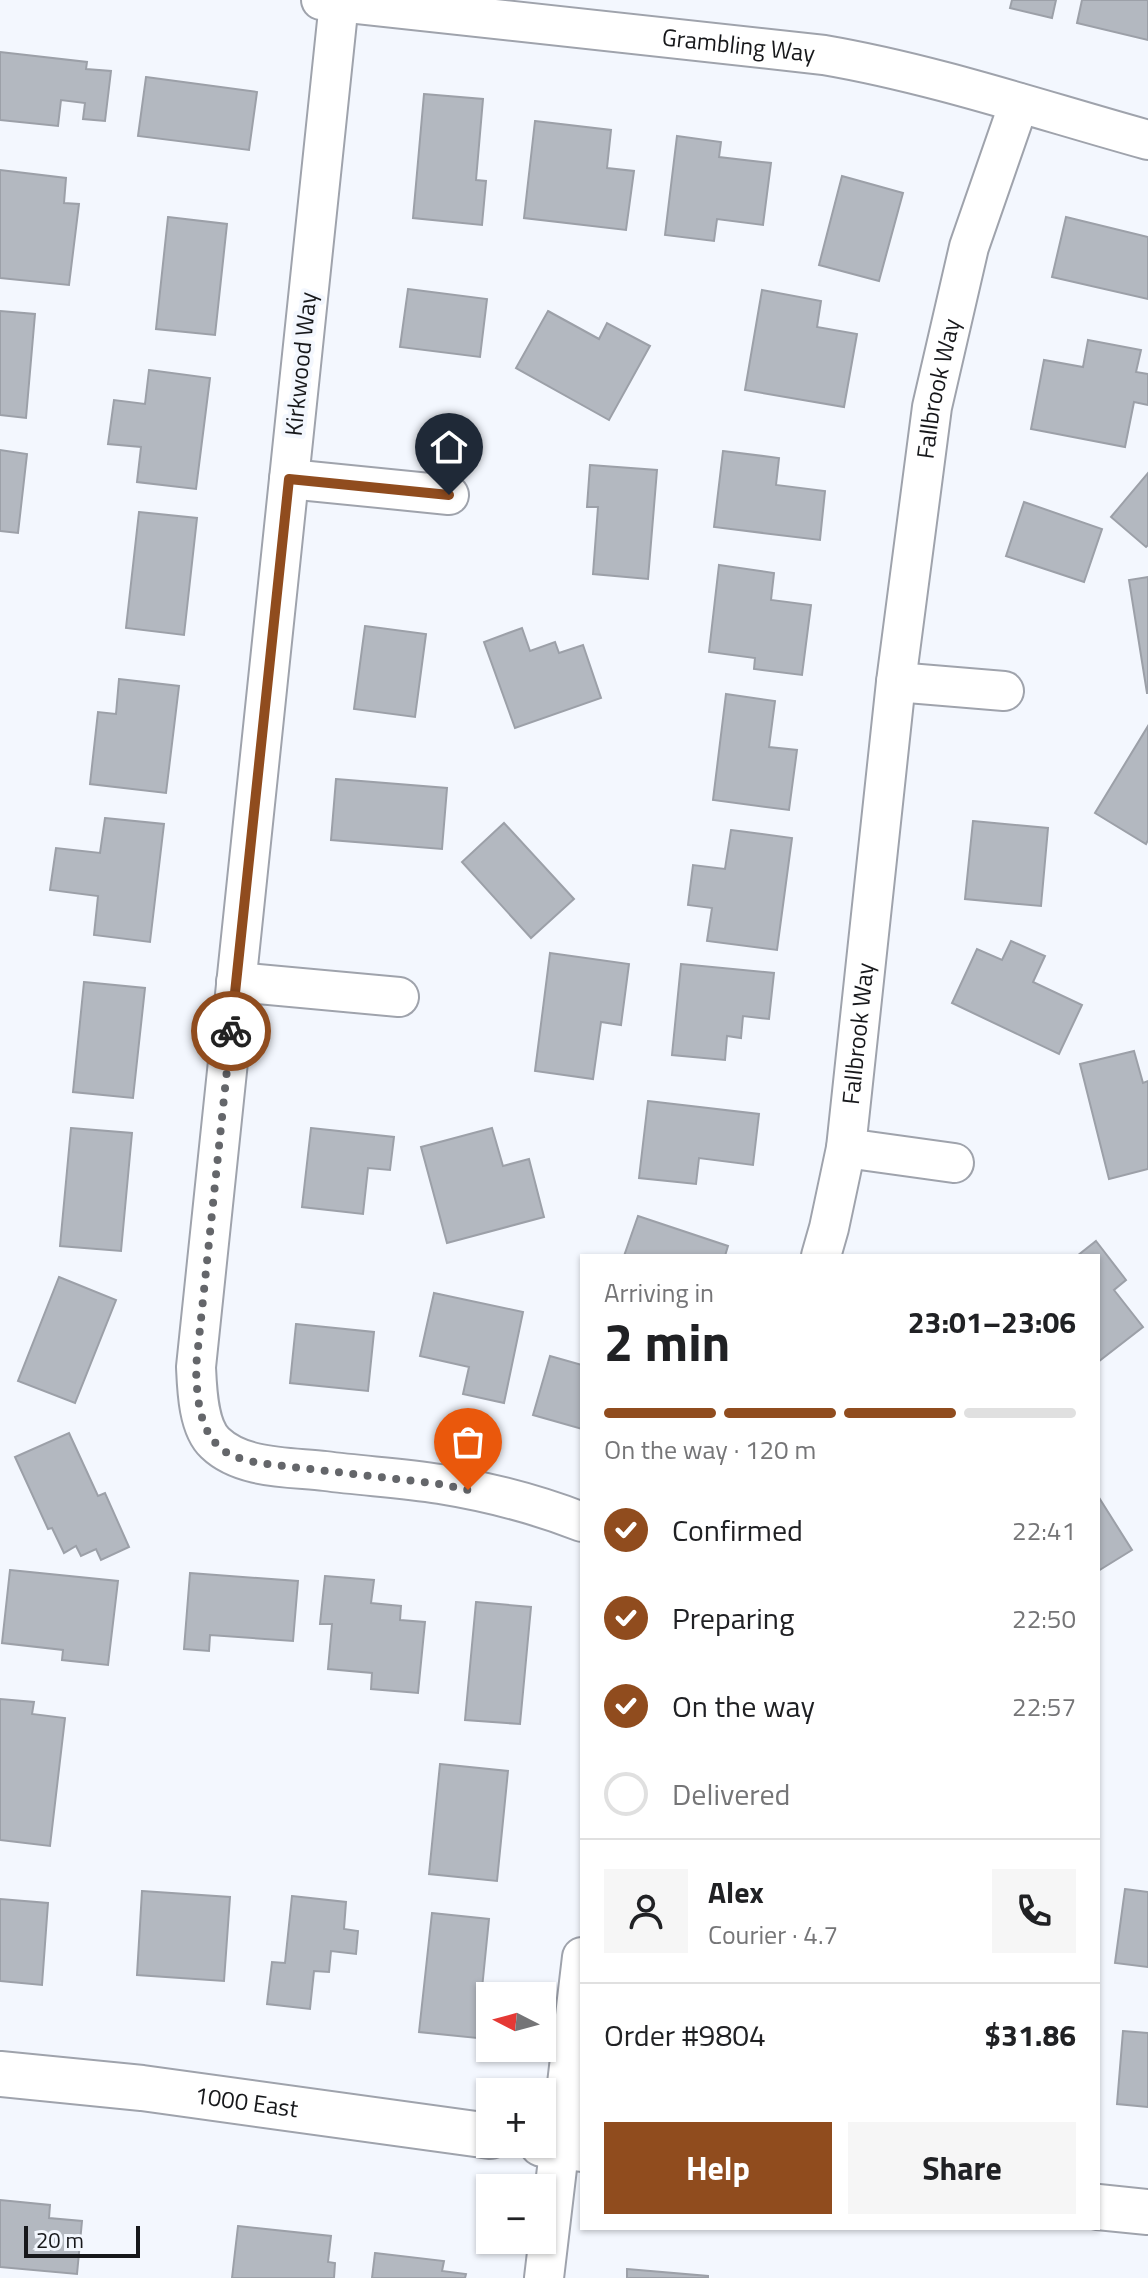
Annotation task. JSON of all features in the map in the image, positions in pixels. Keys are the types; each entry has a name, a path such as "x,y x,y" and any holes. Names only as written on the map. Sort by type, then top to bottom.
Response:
{"street":[{"name":"Grambling Way","path":"330,1 824,55 886,66 1148,140"},
{"name":"Kirkwood Way","path":"330,1 289,479 196,1367 197,1393 202,1419 212,1441 232,1455 258,1463 440,1484 496,1495 580,1521"},
{"name":"Fallbrook Way","path":"822,1254 846,1148 896,682 932,407 969,247 1019,103"},
{"path":"289,479 449,495"},
{"path":"896,682 1004,691"},
{"path":"236,982 399,997"},
{"path":"846,1148 954,1163"},
{"path":"544,2278 580,1975"},
{"name":"1000 East","path":"0,2074 142,2088 476,2134"},
{"path":"1100,2207 1148,2212"}],"building":[{"path":"1012,0 1056,0 1052,18 1010,8"},
{"path":"1082,0 1148,0 1148,40 1077,23"},
{"path":"0,52 87,62 86,69 111,71 105,121 83,119 85,103 61,100 58,126 0,120"},
{"path":"146,77 257,92 249,150 138,136"},
{"path":"424,94 483,99 476,180 486,181 482,225 413,218"},
{"path":"535,121 611,130 607,168 634,171 626,230 524,218"},
{"path":"677,136 721,142 719,157 771,163 763,225 717,219 714,241 665,235"},
{"path":"0,170 66,178 64,203 79,204 69,285 0,278"},
{"path":"842,176 903,193 879,281 819,265"},
{"path":"168,217 227,224 215,335 156,329"},
{"path":"1066,217 1148,237 1148,299 1052,277"},
{"path":"408,289 487,299 480,357 400,347"},
{"path":"762,290 821,301 817,327 857,334 844,407 745,390"},
{"path":"0,311 35,314 26,418 0,415"},
{"path":"548,311 599,339 607,323 650,346 609,420 516,368"},
{"path":"1088,340 1141,350 1136,372 1148,374 1148,405 1134,402 1125,447 1031,429 1044,360 1083,367"},
{"path":"149,370 210,378 196,489 137,482 141,447 108,444 114,400 145,404"},
{"path":"0,450 27,454 18,533 0,531"},
{"path":"723,451 779,458 776,485 825,491 820,540 714,527"},
{"path":"590,465 657,470 648,579 593,574 598,507 587,507"},
{"path":"1148,473 1148,545 1146,547 1111,517"},
{"path":"1024,502 1102,529 1084,582 1006,556"},
{"path":"139,512 197,518 184,635 126,628"},
{"path":"719,565 774,573 771,600 811,605 802,675 754,669 755,658 709,652"},
{"path":"1148,577 1148,693 1147,693 1129,580"},
{"path":"365,626 426,634 415,717 354,709"},
{"path":"522,628 530,651 555,642 559,653 583,645 601,698 515,728 484,642"},
{"path":"119,679 179,686 166,793 90,784 98,712 116,714"},
{"path":"726,694 775,701 769,747 797,750 789,810 713,800"},
{"path":"1148,726 1148,840 1146,844 1095,813"},
{"path":"336,779 447,788 442,849 331,840"},
{"path":"105,818 164,824 150,942 94,935 98,896 50,890 56,848 100,853"},
{"path":"973,821 1048,828 1041,906 965,899"},
{"path":"504,823 574,899 531,938 462,862"},
{"path":"731,830 792,838 777,950 707,941 712,908 688,905 693,865 725,869"},
{"path":"1011,941 1045,956 1033,982 1082,1005 1059,1054 952,1003 977,949 1002,960"},
{"path":"550,953 629,964 621,1025 601,1022 593,1079 535,1071"},
{"path":"681,964 774,973 769,1019 743,1016 741,1038 727,1036 725,1060 672,1055"},
{"path":"84,982 145,988 133,1098 73,1092"},
{"path":"1134,1051 1143,1083 1148,1081 1148,1169 1109,1179 1080,1064"},
{"path":"648,1101 759,1114 753,1165 699,1158 696,1184 639,1178"},
{"path":"71,1128 132,1133 121,1251 60,1246"},
{"path":"311,1128 394,1137 390,1170 368,1168 363,1214 302,1207"},
{"path":"492,1128 503,1166 529,1159 544,1217 447,1243 421,1147"},
{"path":"638,1216 728,1246 726,1254 625,1254"},
{"path":"1096,1241 1126,1280 1114,1290 1143,1327 1100,1360 1100,1254 1080,1254"},
{"path":"59,1277 116,1300 75,1403 18,1381"},
{"path":"434,1293 523,1312 504,1403 463,1394 469,1367 420,1356"},
{"path":"296,1324 374,1332 368,1391 290,1383"},
{"path":"550,1356 580,1364 580,1428 533,1415"},
{"path":"69,1433 98,1496 105,1493 129,1547 101,1560 96,1549 81,1556 76,1546 64,1553 52,1528 48,1529 15,1457"},
{"path":"1100,1499 1132,1550 1100,1570"},
{"path":"10,1570 118,1581 108,1665 62,1660 63,1650 2,1643"},
{"path":"190,1573 298,1581 293,1641 210,1635 209,1651 184,1649"},
{"path":"325,1576 374,1580 371,1603 401,1606 400,1620 425,1622 418,1693 371,1689 372,1673 328,1669 332,1624 320,1624"},
{"path":"476,1602 531,1607 520,1724 465,1720"},
{"path":"0,1699 34,1702 32,1714 65,1718 50,1846 0,1840"},
{"path":"440,1764 508,1771 497,1881 429,1874"},
{"path":"1125,1889 1148,1892 1148,1967 1115,1963"},
{"path":"142,1891 230,1897 224,1981 137,1975"},
{"path":"292,1896 346,1902 344,1929 358,1931 356,1954 331,1951 329,1972 314,1971 310,2009 267,2004 272,1962 285,1963"},
{"path":"0,1899 48,1903 42,1985 0,1981"},
{"path":"432,1913 489,1919 483,1982 476,1982 476,2038 419,2032"},
{"path":"1123,2031 1148,2033 1148,2107 1117,2104"},
{"path":"0,2200 50,2205 49,2218 82,2221 77,2274 0,2267"},
{"path":"238,2226 331,2236 328,2262 335,2263 334,2278 232,2278"},
{"path":"375,2253 444,2261 442,2271 466,2274 465,2278 372,2278"},
{"path":"627,2269 708,2276 708,2278 627,2278"}],"way so far":[{"path":"231,1031 196,1367 202,1419 212,1441 232,1455 258,1463 468,1490"}],"route":[{"path":"231,1031 289,479 449,495"}]}
